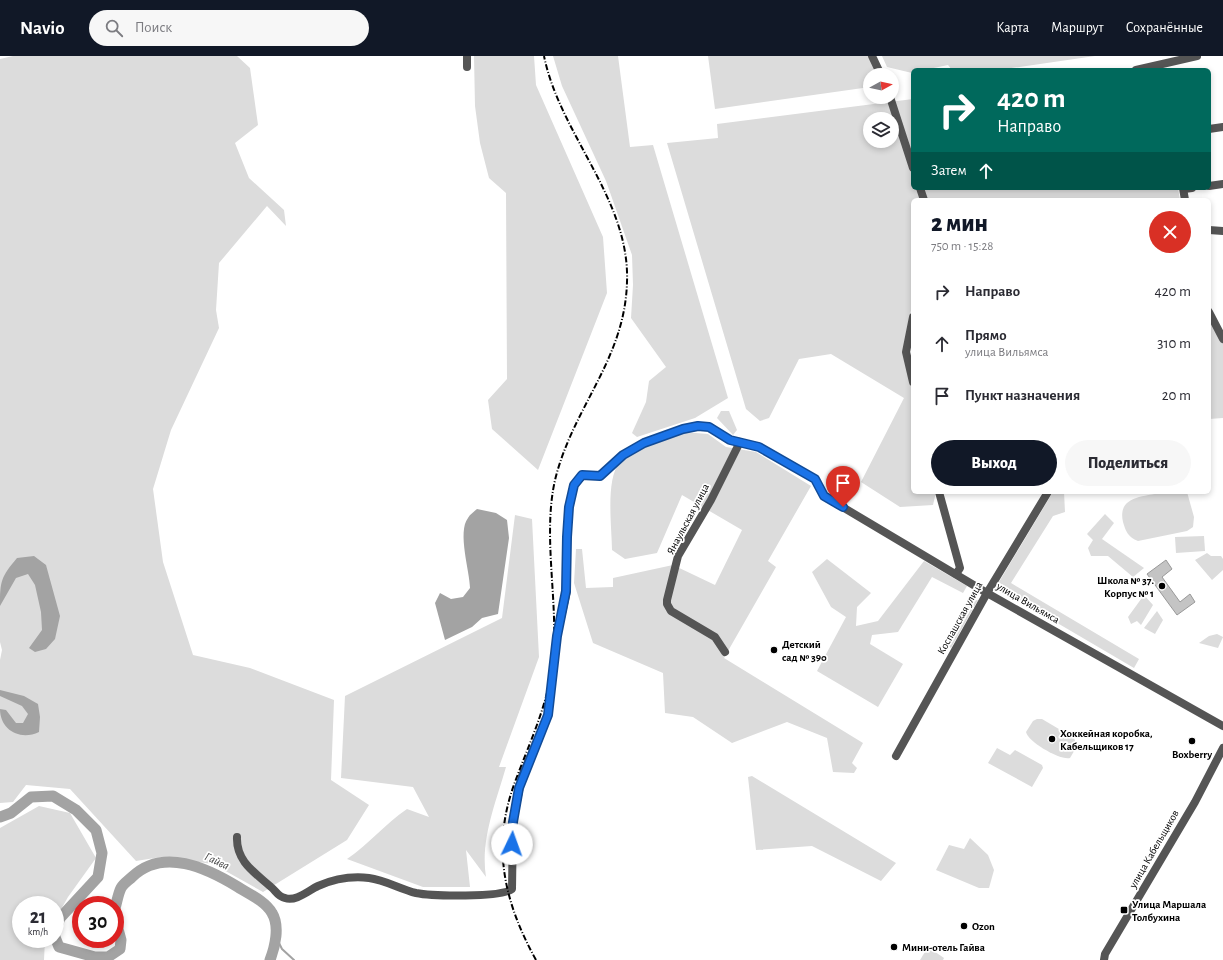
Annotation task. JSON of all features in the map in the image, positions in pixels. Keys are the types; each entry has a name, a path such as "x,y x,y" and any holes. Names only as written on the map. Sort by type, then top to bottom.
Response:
{"street":[{"path":"467,56 467,67"},
{"path":"872,56 877,68"},
{"path":"1156,68 1166,67 1197,56"},
{"path":"892,104 911,162"},
{"path":"1211,129 1223,128"},
{"path":"1211,186 1223,184"},
{"path":"1211,230 1223,231"},
{"path":"1211,316 1223,339"},
{"path":"911,327 906,352 911,373"},
{"path":"237,837 236,846 245,864 279,896 286,899 293,898 318,886 337,880 358,877 375,879 424,894 469,895 510,891 513,886 513,822 519,788 548,715 557,636 566,591 569,507 574,485 582,475 600,476 623,455 644,443 683,429 698,426 709,427 730,440 740,442"},
{"name":"улица Вильямса","path":"740,442 759,447 815,479 824,496 987,592 1223,726"},
{"name":"Янаульская улица","path":"725,652 715,637 671,611 667,604 667,600 678,556 711,500 740,442"},
{"path":"940,494 960,568 956,574"},
{"name":"Коспашская улица","path":"896,756 987,592 1047,494"},
{"name":"улица Кабельщиков","path":"1104,960 1105,954 1194,802 1223,748"}],"shaded area":[{"path":"13,56 237,56 250,68 258,125 235,143 249,178 284,210 286,226 267,206 219,263 216,310 219,328 171,430 153,489 163,562 193,655 250,668 334,700 331,780 369,805 347,840 263,892 213,864 161,857 136,861 70,789 26,785 13,802 0,803 0,660 2,650 0,642 0,59"},
{"path":"474,56 534,56 536,85 603,237 607,293 538,470 492,429 488,400 507,379 506,193 489,178 480,143 475,106"},
{"path":"553,56 618,56 630,147 653,145 728,398 695,418 637,437 632,433 646,402 649,381 666,367 631,318 633,285 632,255 606,181 562,86"},
{"path":"708,56 872,56 876,68 863,68 863,88 715,109"},
{"path":"882,56 1095,56 1012,68 950,68 948,65 934,68 911,68 911,73 899,70 899,68 887,67"},
{"path":"911,99 911,190 1178,190 1180,198 911,198 911,310 903,351 911,385 911,494 936,494 933,505 900,507 861,482 904,398 831,354 799,359 769,418 760,421 746,409 667,143 718,138 717,124 874,104 899,104 899,101"},
{"path":"1211,319 1223,339 1223,418 1211,419"},
{"path":"721,411 729,411 737,430 733,435 717,418"},
{"path":"684,432 708,434 726,447 756,452 811,486 768,561 776,567 724,658 863,743 852,763 857,768 854,773 833,772 827,738 787,722 732,743 693,717 665,713 663,673 593,643 574,583 576,549 582,549 586,588 613,587 613,578 673,565 715,585 742,530 682,495 657,553 625,559 612,550 610,504 612,480 615,470 620,462 632,452 659,440"},
{"path":"1052,494 1064,494 1065,512 1053,516 1011,583 1139,659 1134,668 996,587"},
{"path":"1155,494 1188,494 1194,517 1193,527 1187,531 1138,541 1132,538 1126,531 1122,513 1128,502"},
{"path":"477,509 496,513 507,520 509,538 498,614 482,618 472,627 445,640 435,603 440,593 451,599 463,597 470,588 464,533 465,524 468,518"},
{"path":"1105,514 1114,523 1102,539 1144,568 1133,577 1108,556 1091,556 1088,548 1093,540 1087,534"},
{"path":"515,515 532,519 539,657 499,767 506,767 487,835 485,849 486,877 466,850 470,887 423,887 347,859 407,809 429,817 413,787 341,778 345,696 502,618"},
{"path":"1204,536 1205,551 1176,553 1175,537"},
{"path":"1207,553 1211,556 1221,556 1223,559 1223,570 1212,580 1195,560"},
{"path":"34,556 46,565 60,616 55,639 46,649 35,652 29,648 42,630 41,612 35,585 28,574 16,578 0,606 2,580 8,570 17,558"},
{"path":"827,559 871,593 857,607 856,626 878,621 924,561 967,586 963,593 932,577 898,632 872,635 870,644 903,664 878,707 817,671 846,617 831,607 812,572"},
{"path":"1144,595 1153,605 1141,625 1137,621 1131,624 1128,617"},
{"path":"978,600 951,648 946,644 967,601"},
{"path":"1157,611 1163,620 1155,634 1144,628"},
{"path":"1217,634 1223,637 1218,648 1199,643 1209,636"},
{"path":"0,690 24,696 38,704 40,717 39,732 25,735 12,732 7,728 3,723 0,709 6,710 16,723 23,723 28,714 22,706 0,696"},
{"name":"Хоккейная коробка, Кабельщиков 17","path":"1042,719 1074,738 1077,746 1070,758 1060,757 1053,754 1032,741 1026,732 1033,721"},
{"path":"997,748 1010,755 1015,750 1042,765 1043,768 1032,787 988,763"},
{"path":"752,776 896,863 881,881 812,846 756,850 748,777"},
{"path":"39,806 70,813 96,858 64,904 64,896 12,896 12,948 45,948 44,960 0,960 0,828"},
{"path":"970,838 988,855 994,870 989,888 979,888 936,870 949,845 964,849"},
{"path":"928,947 944,958 943,960 920,960"}],"building":[{"name":"Школа № 37. Корпус № 1","path":"1166,560 1172,569 1162,577 1180,602 1190,594 1195,602 1177,615 1147,574"}],"waterway":[{"name":"Гайва","path":"0,817 11,813 31,797 53,796 76,810 96,830 102,853 98,877 64,914"},
{"name":"Гайва","path":"118,896 122,887 132,877 144,868 157,863 171,862 185,864 213,873 256,898 272,913 276,924 276,936 274,949 270,960"},
{"path":"276,937 282,949 294,960"},
{"name":"Гайва","path":"63,948 95,957 108,957 120,948"}],"railway":[{"path":"536,960 516,917 509,895 504,873 504,829 508,806 515,782 533,737 551,675 553,659 554,612 550,515 553,491 558,469 567,445 610,356 624,309 627,282 625,252 618,223 593,168 564,113 552,85 544,56"}],"place":[{"name":"Школа № 37. Корпус № 1","path":"1162,586"},
{"name":"Детский сад № 390","path":"774,650"},
{"name":"Хоккейная коробка, Кабельщиков 17","path":"1052,739"},
{"name":"Boxberry","path":"1192,741"},
{"name":"Улица Маршала Толбухина","path":"1124,910"},
{"name":"Ozon","path":"964,926"},
{"name":"Мини-отель Гайва","path":"894,947"}],"route":[{"path":"512,844 513,822 522,776 542,733 548,715 557,636 566,591 569,507 574,485 582,475 600,476 623,455 644,443 683,429 698,426 709,427 730,440 759,447 815,479 824,496 843,507"}]}
